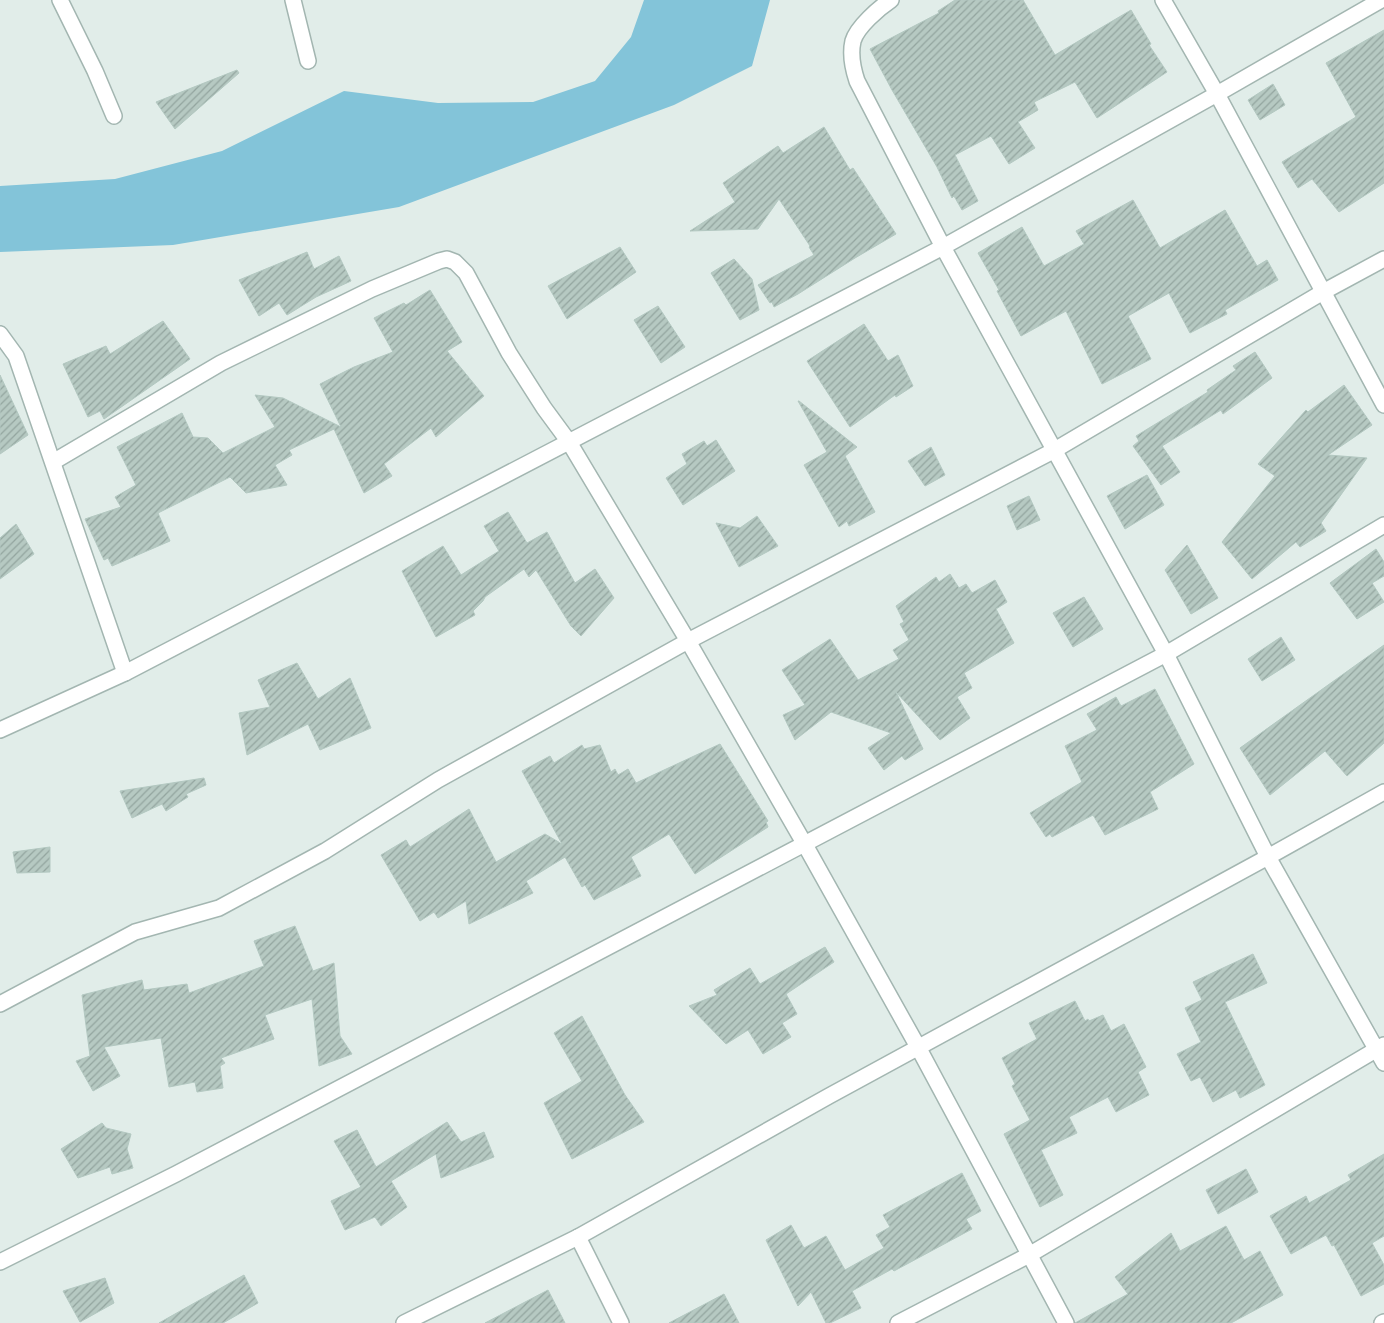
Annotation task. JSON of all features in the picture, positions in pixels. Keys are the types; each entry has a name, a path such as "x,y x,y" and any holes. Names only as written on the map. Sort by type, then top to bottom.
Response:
{"street":[{"path":"60,0 95,71 114,116"},
{"path":"293,0 308,61"},
{"path":"891,0 868,19 854,40 852,68 857,81 943,247 1166,654 1268,857 1382,1052 1029,1255 898,1323"},
{"path":"1163,0 1217,94 1384,405"},
{"path":"0,730 125,672 943,247 1381,0"},
{"path":"0,1004 135,932 219,908 325,851 438,780 688,641 1054,451 1322,292 1384,259"},
{"path":"53,462 221,363 372,289 447,260 455,262 466,273 509,353 544,408 570,442 688,641 918,1047 1066,1323"},
{"path":"0,334 16,356 125,672"},
{"path":"0,1262 185,1170 1166,654 1384,525"},
{"path":"404,1323 578,1237 918,1047 1384,792"},
{"path":"578,1237 621,1323"}],"water":[{"path":"644,0 770,0 752,66 674,105 399,207 173,245 0,252 0,186 115,179 222,151 344,91 438,103 533,102 595,81 631,37"}],"building":[{"path":"955,0 1023,0 1055,55 1131,10 1151,44 1149,45 1167,72 1097,118 1075,82 1034,102 1038,110 1018,122 1035,148 1009,164 991,136 955,155 978,201 962,210 954,196 952,198 937,167 870,49 939,13 938,11"},
{"path":"1384,30 1384,183 1339,212 1312,179 1298,188 1282,162 1356,117 1326,63"},
{"path":"237,70 239,73 175,129 156,102"},
{"path":"1273,84 1285,105 1260,120 1248,100"},
{"path":"824,127 850,170 853,168 896,234 774,307 758,285 814,255 779,199 758,229 690,231 735,202 723,183 778,146 783,153"},
{"path":"1133,200 1160,248 1225,210 1257,266 1267,260 1278,280 1225,310 1227,314 1190,333 1169,293 1128,316 1151,359 1102,384 1066,311 1021,336 997,291 999,290 978,253 1022,227 1044,266 1084,244 1076,231"},
{"path":"620,247 636,272 567,319 548,286"},
{"path":"307,252 314,269 339,256 351,281 316,297 287,315 279,303 259,316 239,280"},
{"path":"734,259 752,279 759,310 740,320 711,273"},
{"path":"430,290 462,342 447,351 484,396 436,437 431,428 384,464 392,476 364,493 334,429 289,450 292,455 275,465 287,485 246,493 230,477 158,513 170,541 112,566 108,558 104,560 85,519 121,507 115,497 136,485 117,447 182,413 193,437 208,438 223,453 275,427 255,395 283,398 341,427 320,384 354,367 393,352 374,318 404,303 406,305"},
{"path":"658,306 685,347 661,363 634,320"},
{"path":"163,321 190,359 104,419 100,411 88,417 63,364 106,346 110,354"},
{"path":"864,324 888,361 898,355 913,386 896,397 895,395 850,427 807,361"},
{"path":"1255,352 1272,378 1223,414 1221,410 1162,446 1180,472 1161,485 1133,446 1139,441 1136,436 1208,392 1207,390 1236,370 1233,366"},
{"path":"0,375 28,435 0,454"},
{"path":"1344,385 1372,425 1328,455 1367,458 1321,523 1326,531 1300,547 1296,542 1252,579 1222,542 1275,476 1258,464 1306,410 1308,412"},
{"path":"798,401 857,447 845,456 875,512 849,526 847,521 839,527 804,465 827,452"},
{"path":"716,440 735,471 683,505 666,478 687,464 682,454 704,441 707,446"},
{"path":"931,447 945,475 925,486 908,461"},
{"path":"1147,475 1164,505 1125,529 1107,496"},
{"path":"1029,496 1040,520 1017,530 1007,506"},
{"path":"508,512 527,543 547,532 575,583 595,569 614,598 581,636 571,626 536,570 529,577 524,569 485,597 473,611 475,615 436,637 402,571 443,546 461,575 499,551 484,526"},
{"path":"757,516 778,546 739,567 716,523 740,528"},
{"path":"16,524 34,554 0,579 0,538"},
{"path":"1187,545 1218,598 1191,614 1165,570"},
{"path":"1376,549 1384,562 1384,576 1372,583 1384,602 1357,619 1330,583"},
{"path":"950,574 959,588 966,584 972,593 995,580 1007,602 996,609 1014,643 964,673 972,688 957,697 970,718 940,740 896,692 923,749 905,760 902,756 884,770 868,748 891,733 831,712 795,740 783,715 805,705 782,670 830,639 858,680 899,659 893,650 909,640 900,624 904,622 896,606 936,577 939,582"},
{"path":"1084,597 1103,629 1073,647 1053,613"},
{"path":"1281,637 1295,660 1262,681 1248,659"},
{"path":"1384,645 1384,743 1347,776 1325,751 1270,795 1240,748"},
{"path":"297,663 318,699 350,678 371,728 320,750 308,724 247,755 239,713 270,707 258,680"},
{"path":"1155,689 1194,764 1150,792 1158,809 1105,835 1093,815 1052,837 1050,834 1046,837 1030,813 1082,782 1065,746 1097,730 1087,714 1116,697 1121,706"},
{"path":"720,744 768,821 766,822 768,827 695,874 669,834 631,857 641,876 594,900 585,885 582,887 565,857 526,881 533,893 469,924 466,901 438,918 434,912 420,921 381,855 406,840 410,847 469,809 496,862 545,834 562,844 522,771 550,756 554,763 582,745 584,749 600,745 611,772 615,769 618,775 628,769 636,783"},
{"path":"204,778 206,785 186,794 188,797 166,811 162,804 132,818 120,791"},
{"path":"50,847 50,872 17,873 13,852"},
{"path":"295,926 313,971 334,963 340,1036 352,1054 319,1066 312,999 265,1015 274,1039 221,1058 225,1063 220,1066 223,1088 197,1092 195,1082 169,1087 161,1038 104,1047 120,1076 93,1091 76,1061 90,1056 82,995 142,980 144,990 187,984 189,993 264,966 254,941"},
{"path":"825,947 834,962 786,994 797,1014 782,1023 791,1037 763,1054 748,1030 726,1044 689,1006 717,995 714,990 750,968 760,984"},
{"path":"1253,954 1267,983 1225,1002 1265,1085 1240,1098 1236,1090 1213,1102 1200,1077 1191,1081 1177,1054 1201,1042 1185,1008 1202,1000 1193,982"},
{"path":"1075,1001 1085,1021 1103,1015 1111,1031 1124,1024 1146,1067 1138,1072 1149,1095 1116,1112 1108,1097 1069,1117 1077,1133 1041,1150 1063,1195 1040,1207 1004,1134 1030,1120 1012,1086 1015,1084 1002,1058 1037,1039 1029,1023"},
{"path":"582,1016 625,1095 644,1122 572,1159 544,1103 582,1081 554,1033"},
{"path":"447,1122 461,1142 484,1132 494,1157 441,1178 436,1154 391,1181 407,1207 381,1226 375,1217 345,1230 331,1201 361,1187 334,1141 357,1130 376,1167"},
{"path":"102,1123 106,1128 131,1134 127,1149 133,1168 112,1174 110,1167 78,1178 61,1149"},
{"path":"1384,1154 1384,1236 1372,1243 1384,1265 1384,1284 1361,1296 1334,1245 1332,1246 1326,1235 1291,1254 1270,1216 1306,1196 1309,1203 1351,1180 1348,1175"},
{"path":"1246,1169 1258,1192 1218,1214 1206,1190"},
{"path":"962,1173 981,1211 966,1219 972,1229 894,1271 892,1269 852,1291 861,1308 830,1323 826,1323 811,1292 798,1306 766,1240 791,1225 804,1248 826,1236 845,1270 884,1248 876,1235 890,1227 883,1215"},
{"path":"1226,1226 1244,1260 1260,1251 1283,1295 1231,1323 1075,1323 1128,1294 1115,1277 1171,1233 1180,1251"},
{"path":"244,1275 258,1303 223,1323 159,1323"},
{"path":"105,1278 114,1303 80,1322 63,1291"},
{"path":"548,1290 565,1323 485,1323"},
{"path":"724,1294 739,1323 669,1323"}]}
